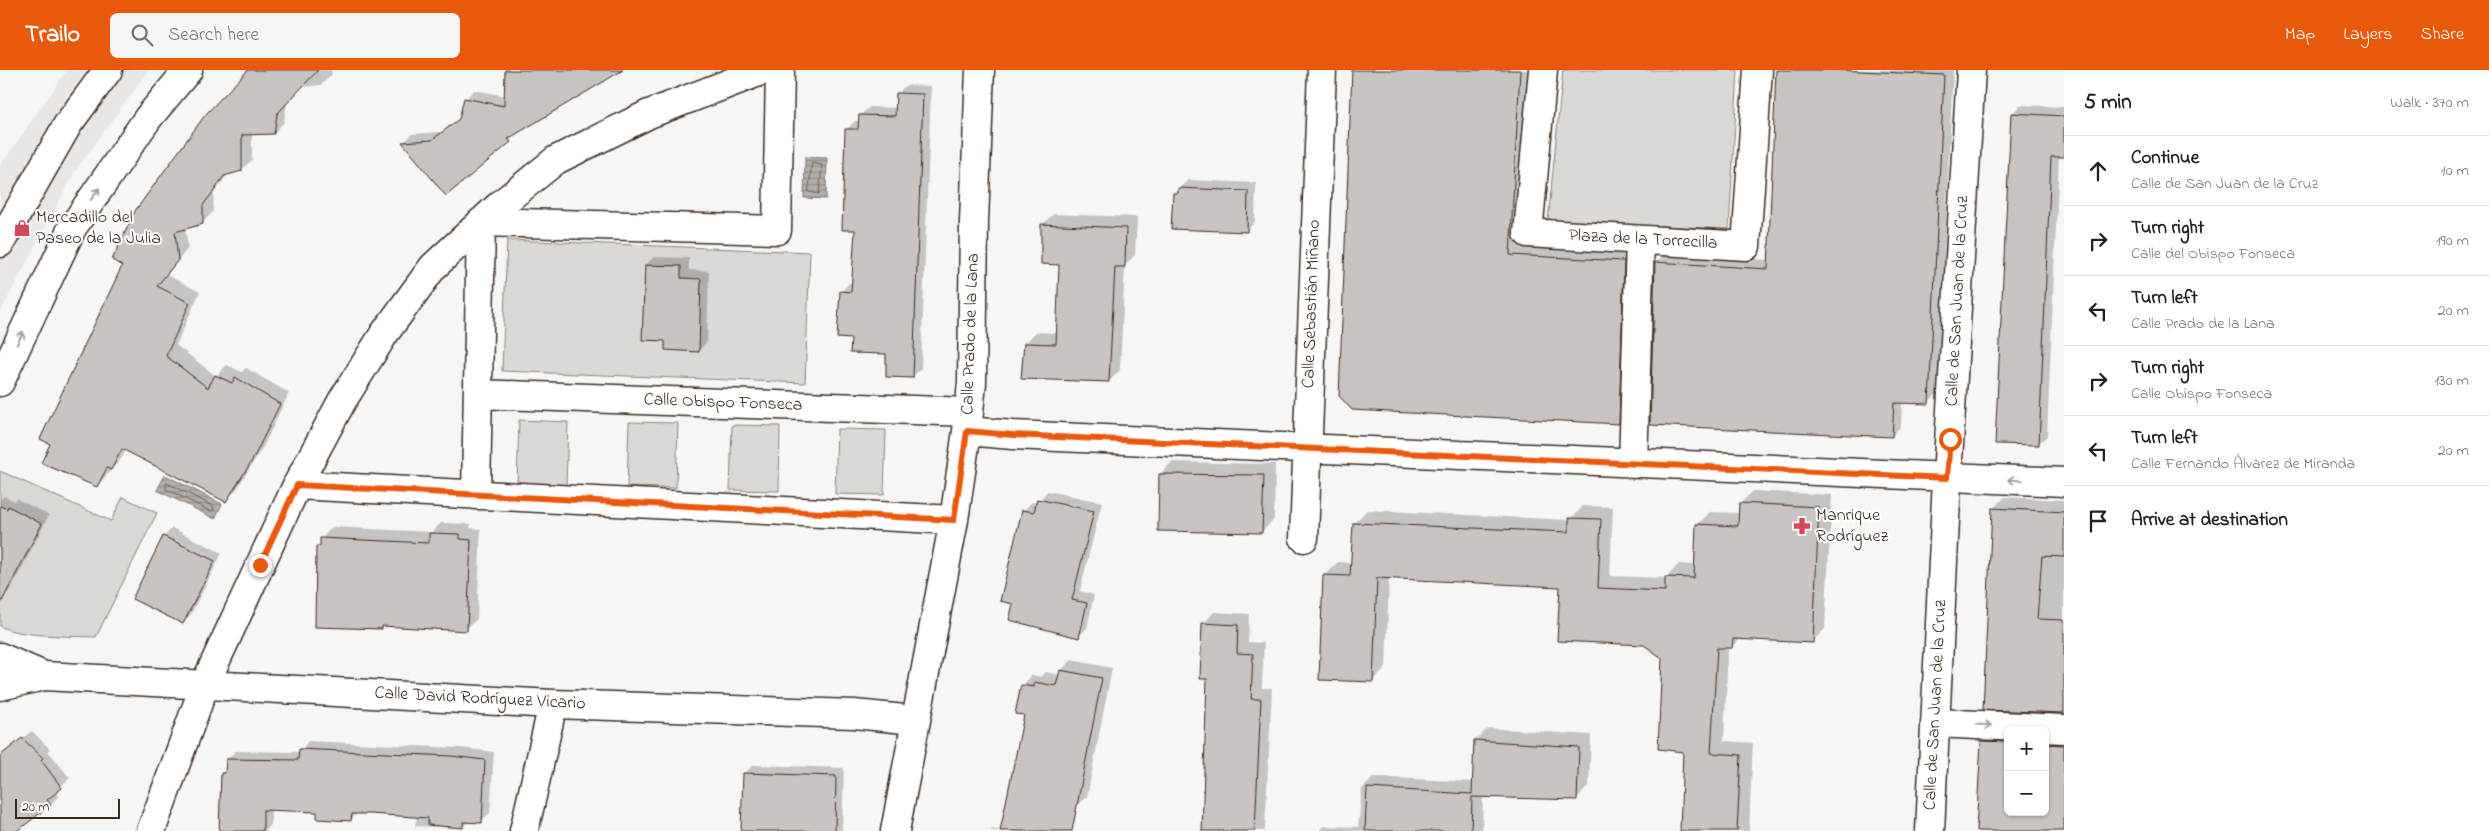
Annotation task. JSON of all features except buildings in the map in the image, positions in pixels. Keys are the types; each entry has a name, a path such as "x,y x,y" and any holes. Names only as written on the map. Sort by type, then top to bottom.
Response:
{"street":[{"path":"0,243 68,124 108,70"},
{"path":"0,382 72,228 148,118 188,70"},
{"path":"151,831 205,684 297,485 342,401 384,334 432,267 481,222 556,160 649,114 764,70"},
{"path":"481,222 777,230 780,70"},
{"name":"Calle Prado de la Lana","path":"895,831 954,520 968,421 972,383 974,221 980,70"},
{"name":"Calle Sebastián Miñano","path":"1304,538 1322,70"},
{"name":"Plaza de la Torrecilla","path":"1542,70 1528,233 1746,246 1758,70"},
{"name":"Calle de San Juan de la Cruz","path":"1930,831 1947,478 1971,70"},
{"path":"476,495 481,222"},
{"path":"1633,464 1640,240"},
{"name":"Calle Obispo Fonseca","path":"478,394 968,421 1013,435 2064,482"},
{"path":"297,485 954,520"},
{"name":"Calle David Rodríguez Vicario","path":"0,658 44,676"},
{"name":"Calle David Rodríguez Vicario","path":"0,686 44,676 554,704 854,714 915,720"},
{"path":"524,831 554,704"},
{"path":"1935,723 2064,729"}],"shaded area":[{"name":"Mercadillo del Paseo de la Julia","path":"67,70 149,70 74,173 0,313 0,166"},
{"path":"1563,70 1738,70 1729,229 1548,221"},
{"path":"507,240 810,252 805,383 502,371"},
{"path":"519,420 568,422 566,486 517,485"},
{"path":"629,422 678,423 676,488 627,487"},
{"path":"732,425 780,426 779,491 730,490"},
{"path":"837,429 886,430 884,495 835,494"},
{"path":"0,471 111,521 123,497 157,513 96,637 32,634 8,630 0,626"}],"water":[{"path":"805,157 827,158 826,199 804,198"},
{"path":"165,475 222,504 215,519 157,490"}],"place":[{"name":"Mercadillo del Paseo de la Julia","path":"22,228"},
{"name":"Manrique Rodríguez","path":"1802,526"}],"route":[{"path":"260,565 297,485 954,520 967,431 1013,435 1947,478 1950,439"}]}
